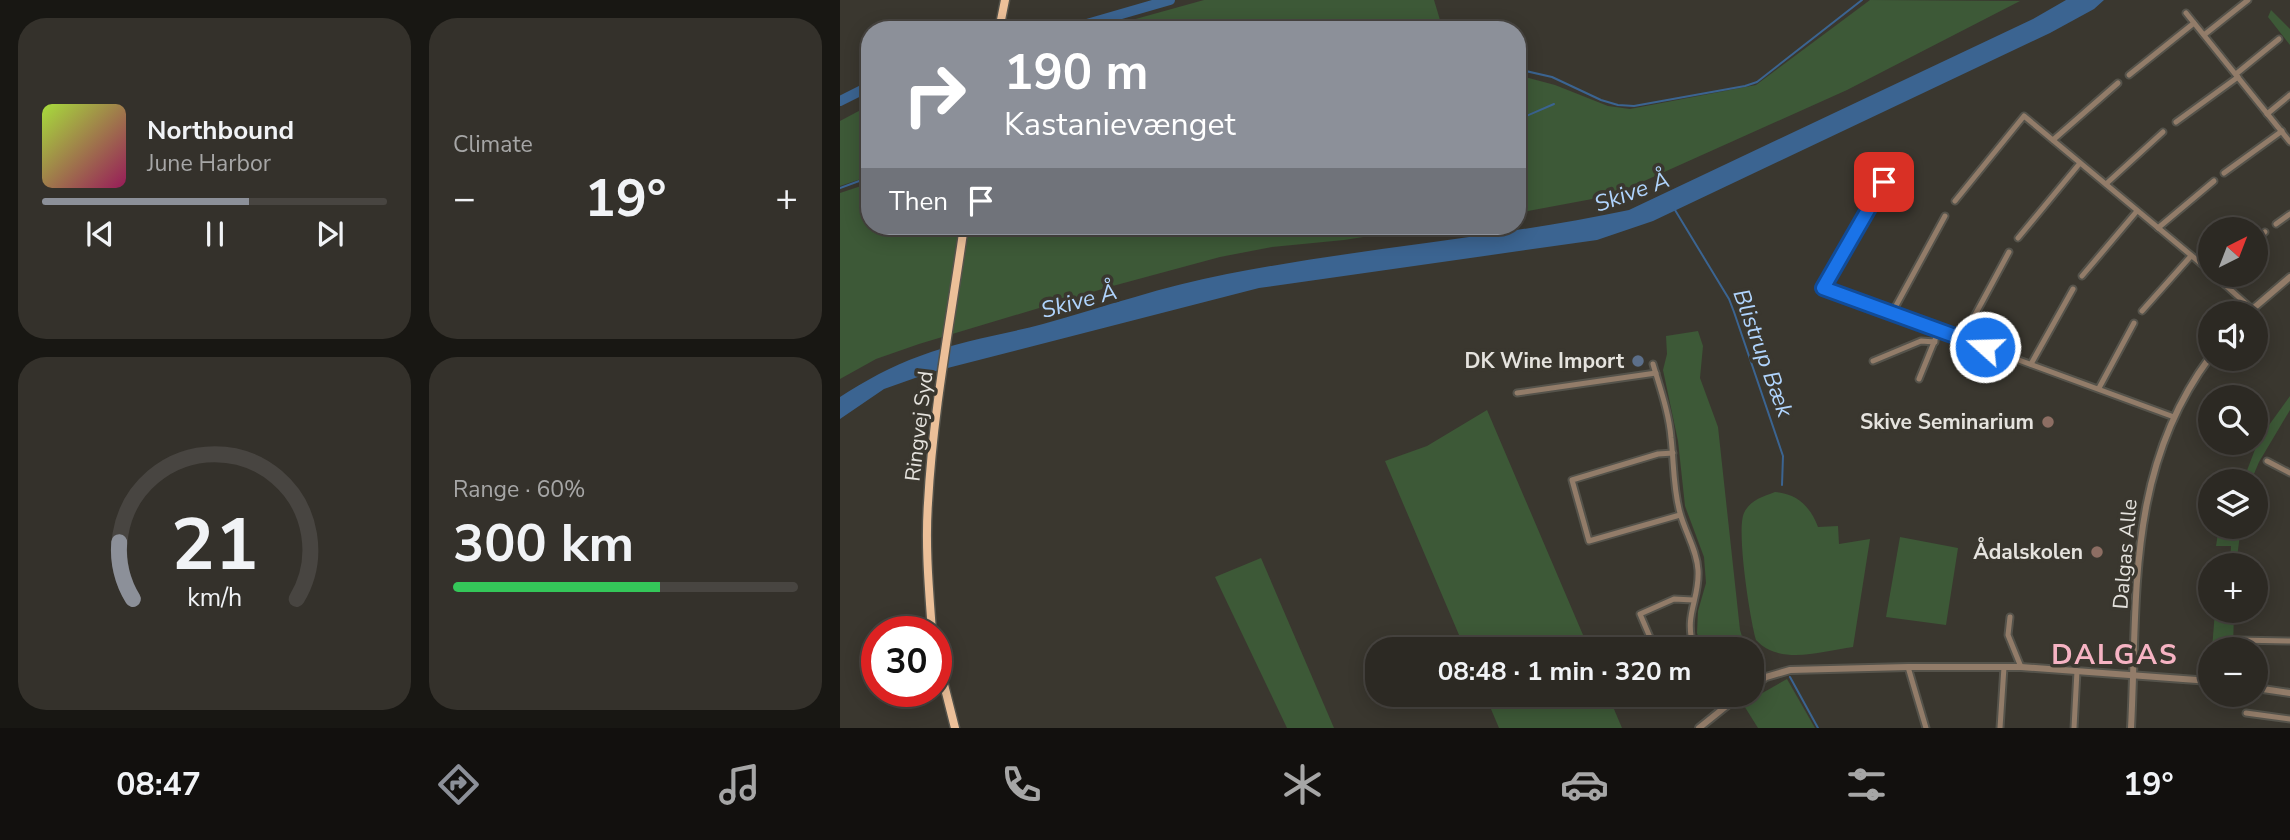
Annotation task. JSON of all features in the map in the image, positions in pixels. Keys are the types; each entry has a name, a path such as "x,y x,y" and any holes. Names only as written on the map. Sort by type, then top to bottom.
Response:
{"main road":[{"path":"1001,21 1005,0"},
{"name":"Ringvej Syd","path":"931,616 927,564 928,502 963,235"},
{"path":"950,707 955,728"}],"street":[{"path":"2204,36 2248,0"},
{"path":"2186,13 2290,142"},
{"path":"2129,75 2194,23"},
{"path":"2176,122 2237,76 2279,39"},
{"path":"2053,140 2118,83"},
{"path":"2267,114 2290,94"},
{"path":"1955,201 2024,116 2198,262"},
{"path":"2224,173 2282,131"},
{"path":"2106,184 2163,132"},
{"path":"2018,238 2080,163"},
{"path":"2158,228 2214,181"},
{"path":"1884,182 1823,288 2174,417"},
{"path":"2082,276 2137,211"},
{"path":"2276,224 2290,214"},
{"path":"1892,313 1945,216"},
{"path":"1962,339 2009,253"},
{"path":"2142,311 2191,256"},
{"path":"2262,301 2290,277"},
{"path":"2226,287 2240,301"},
{"path":"2031,364 2073,289"},
{"path":"2099,388 2134,323"},
{"path":"1919,379 1939,330"},
{"path":"1873,361 1921,341 1935,342"},
{"path":"1653,364 1668,419 1680,515 1698,568 1689,618 1692,637"},
{"name":"Dalgas Alle","path":"2131,728 2141,527 2153,472 2174,417 2201,371"},
{"path":"1517,393 1656,373"},
{"path":"1673,453 1658,454 1572,480 1590,541 1680,515"},
{"path":"2267,461 2290,472"},
{"path":"1650,637 1640,614 1674,600 1693,600"},
{"path":"2010,617 2008,635 2021,667"},
{"path":"2268,641 2290,641"},
{"path":"1908,667 1926,728"},
{"path":"2000,728 2004,667"},
{"path":"1764,678 1790,670 2021,667 2198,680"},
{"path":"2074,728 2077,671"},
{"path":"2268,690 2290,693"},
{"path":"1699,728 1723,707"},
{"path":"2246,713 2290,719"}],"green space":[{"path":"1204,0 1434,0 1440,21 1128,21"},
{"path":"1870,0 2020,1 1847,90 1633,186 1603,197 1526,211 1526,77 1555,85 1608,106 1630,109 1756,85"},
{"path":"2271,10 2290,29 2290,45 2268,17"},
{"path":"861,110 861,179 840,186 840,121"},
{"path":"861,186 861,235 1376,235 1272,247 1220,257 919,344 876,359 840,379 840,193"},
{"path":"1698,331 1703,346 1700,378 1718,427 1742,637 1698,637 1697,633 1698,611 1706,583 1704,557 1685,506 1678,441 1663,370 1667,354 1666,336"},
{"path":"2290,396 2290,410 2268,447 2268,427"},
{"path":"1487,410 1584,637 1460,637 1385,461 1427,446"},
{"path":"2253,455 2263,455 2256,469 2248,469"},
{"path":"1775,492 1790,495 1802,502 1818,527 1838,526 1839,544 1870,539 1853,647 1789,655 1766,648 1764,637 1755,637 1745,575 1742,523 1744,513 1757,500"},
{"path":"1900,537 1958,548 1946,625 1886,617"},
{"path":"2217,539 2239,539 2238,553 2231,553 2231,546 2216,546"},
{"path":"1261,558 1334,728 1287,728 1215,577"},
{"path":"2214,623 2234,623 2233,637 2213,637"},
{"path":"1787,679 1815,728 1758,728 1745,707 1764,707 1764,692"},
{"path":"1490,707 1613,707 1622,728 1499,728"}],"water":[{"path":"2066,0 2104,0 2094,9 2050,33 1653,221 1597,240 1259,288 932,372 884,389 840,419 840,397 878,374 909,360 950,346 1043,324 1180,284 1277,265 1480,235 1526,235 1526,228 1629,210 2033,19"}],"waterway":[{"path":"1097,21 1170,0"},
{"path":"1526,71 1552,77 1618,105 1634,106 1745,86 1757,82 1862,0"},
{"path":"840,101 861,90"},
{"path":"1526,116 1554,104"},
{"path":"840,188 861,180"},
{"name":"Blistrup Bæk","path":"1675,210 1729,299 1783,456 1782,485"},
{"name":"Blistrup Bæk","path":"1790,677 1818,728"}],"place":[{"name":"DK Wine Import","path":"1638,361"},
{"name":"Skive Seminarium","path":"2048,422"},
{"name":"Ådalskolen","path":"2097,552"}],"district":[{"name":"DALGAS","path":"2115,655"}],"route":[{"path":"1884,182 1823,288 1985,347"}],"water label":[{"name":"Skive Å","path":"1632,192"},
{"name":"Skive Å","path":"1079,301"}]}
